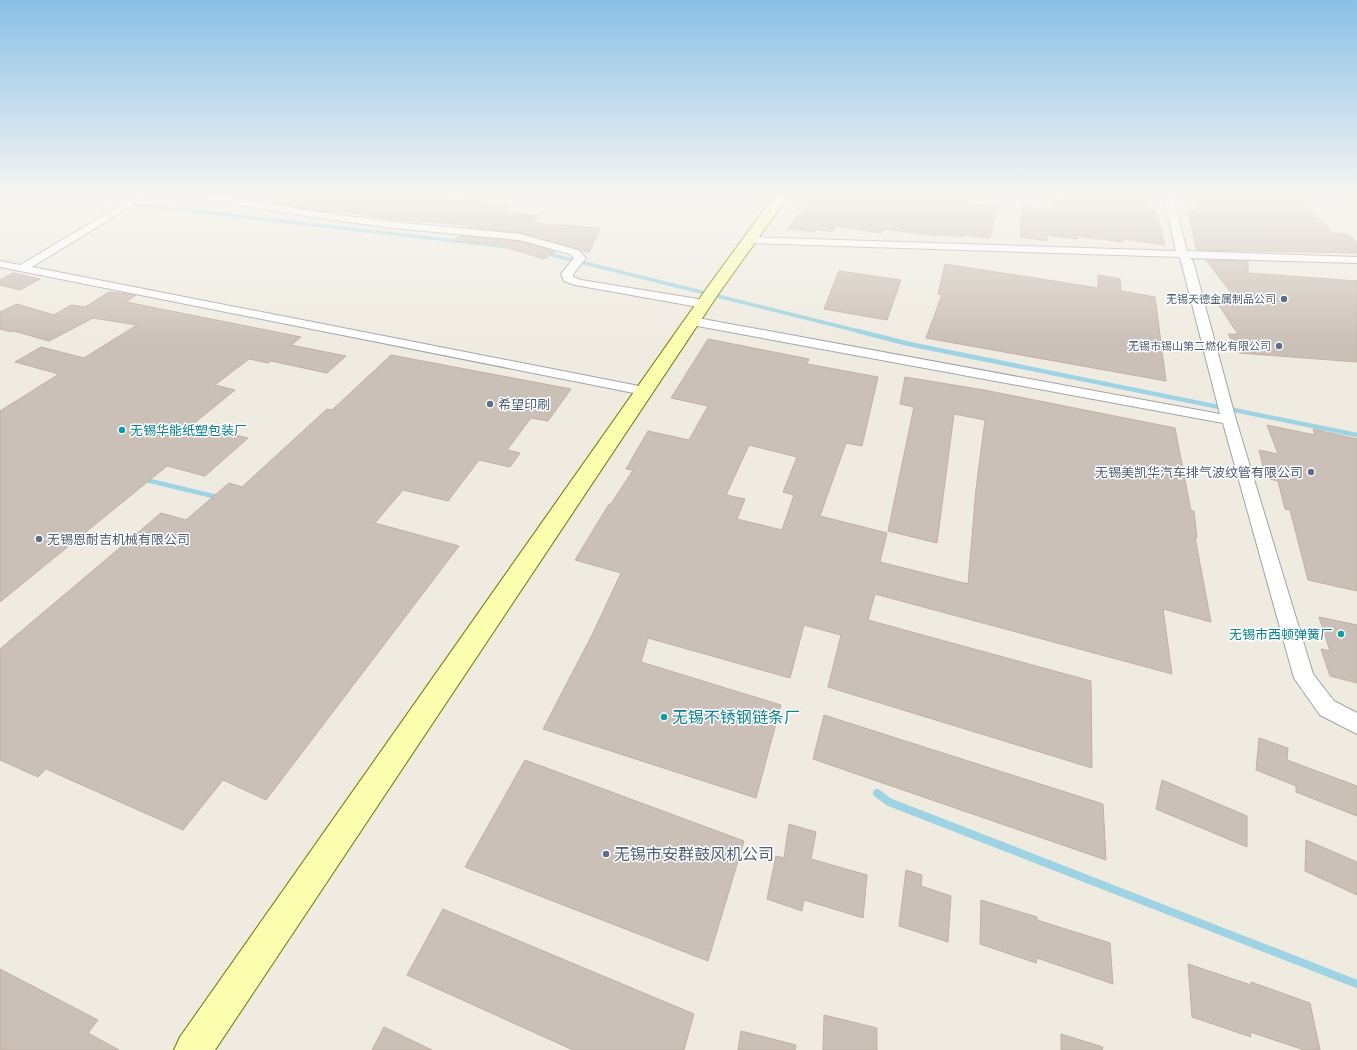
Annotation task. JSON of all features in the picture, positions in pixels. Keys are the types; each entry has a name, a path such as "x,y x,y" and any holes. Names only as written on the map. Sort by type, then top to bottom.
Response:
{"street":[{"path":"22,268 61,245"},
{"path":"550,245 574,252 580,258 567,274 568,279 579,283 704,304 1227,412"},
{"path":"193,1050 644,390 745,245"},
{"path":"894,245 1357,260"},
{"path":"1180,245 1183,255 1187,261 1227,412 1304,678 1327,708 1357,724"},
{"path":"0,264 644,390"}],"building":[{"path":"532,245 555,252 544,259 501,246"},
{"path":"564,245 592,245 589,252"},
{"path":"1196,245 1357,245 1357,253 1198,250"},
{"name":"无锡天德金属制品公司","path":"1206,260 1248,261 1248,273 1357,281 1357,362 1239,353 1228,334 1238,334 1216,301 1239,303"},
{"path":"945,264 1098,288 1098,275 1120,279 1121,291 1155,297 1166,381 926,338 942,295 938,294"},
{"path":"839,271 901,280 887,320 824,309"},
{"path":"13,273 40,279 20,290 0,285 0,280"},
{"path":"109,292 136,295 126,302 301,337 291,345 346,356 327,373 271,361 268,363 249,359 215,385 235,390 192,425 248,438 205,476 167,466 0,602 0,411 59,374 15,362 41,347 84,358 137,325 93,318 49,341 14,331 11,332 0,329 0,312 17,304 54,315 71,305 85,307"},
{"path":"708,339 809,359 807,364 878,377 862,446 846,443 820,516 887,533 880,562 968,584 976,489 985,420 954,414 937,543 888,531 914,407 900,404 905,377 984,390 1175,428 1191,511 1194,511 1197,538 1195,537 1211,622 1163,609 1172,674 875,594 868,620 1091,681 1092,768 828,687 841,635 804,625 790,678 648,638 641,662 781,705 756,798 543,729 592,635 621,573 575,560 609,504 611,504 633,470 626,469 648,431 689,440 708,406 671,398","holes":["749,445 797,457 783,492 794,495 782,530 737,519 745,499 726,495"]},
{"path":"391,355 571,389 548,421 531,418 507,450 520,453 510,467 479,460 448,501 403,490 375,523 459,546 266,800 223,780 183,830 46,769 38,777 0,760 0,649 161,513 186,520 229,483 242,487 327,409 332,410"},
{"path":"1267,425 1315,435 1313,429 1357,439 1357,591 1308,580 1290,510 1285,509 1278,481 1266,478 1259,450 1278,454"},
{"path":"1319,617 1357,625 1357,683 1330,676 1321,649 1330,651"},
{"path":"824,715 1103,804 1106,860 813,759"},
{"path":"1259,738 1288,748 1287,760 1357,786 1357,816 1296,792 1296,786 1256,770"},
{"name":"无锡市安群鼓风机公司","path":"525,760 744,841 708,961 465,867"},
{"path":"1162,780 1247,816 1247,847 1156,809"},
{"path":"789,824 816,832 811,859 867,875 863,918 804,900 802,911 767,899 776,856 784,858"},
{"path":"1306,840 1357,862 1357,895 1305,871"},
{"path":"906,870 922,875 921,886 951,896 948,942 899,926"},
{"path":"981,900 1037,917 1037,920 1110,943 1113,984 1037,958 1036,963 980,944"},
{"path":"443,909 694,1014 684,1050 573,1050 407,975"},
{"path":"1188,964 1251,985 1251,982 1310,1003 1320,1050 1304,1050 1250,1032 1251,1037 1192,1017"},
{"path":"0,969 98,1020 88,1033 119,1050 0,1050"},
{"path":"824,1015 877,1028 877,1050 823,1050"},
{"path":"384,1027 432,1050 372,1050"},
{"path":"741,1031 796,1045 795,1050 738,1050"},
{"path":"1061,1034 1103,1047 1102,1050 1061,1050"}],"waterway":[{"path":"491,245 508,247"},
{"path":"544,253 859,331"},
{"path":"859,331 909,344 1357,435"},
{"path":"142,479 217,497"},
{"path":"877,793 889,802 1357,984"}],"place":[{"name":"无锡天德金属制品公司","path":"1284,299"},
{"name":"无锡市锡山第二燃化有限公司","path":"1279,346"},
{"name":"希望印刷","path":"490,404"},
{"name":"无锡华能纸塑包装厂","path":"122,430"},
{"name":"无锡美凯华汽车排气波纹管有限公司","path":"1311,472"},
{"name":"无锡恩耐吉机械有限公司","path":"39,539"},
{"name":"无锡市西顿弹簧厂","path":"1341,634"},
{"name":"无锡不锈钢链条厂","path":"664,717"},
{"name":"无锡市安群鼓风机公司","path":"606,854"}]}
